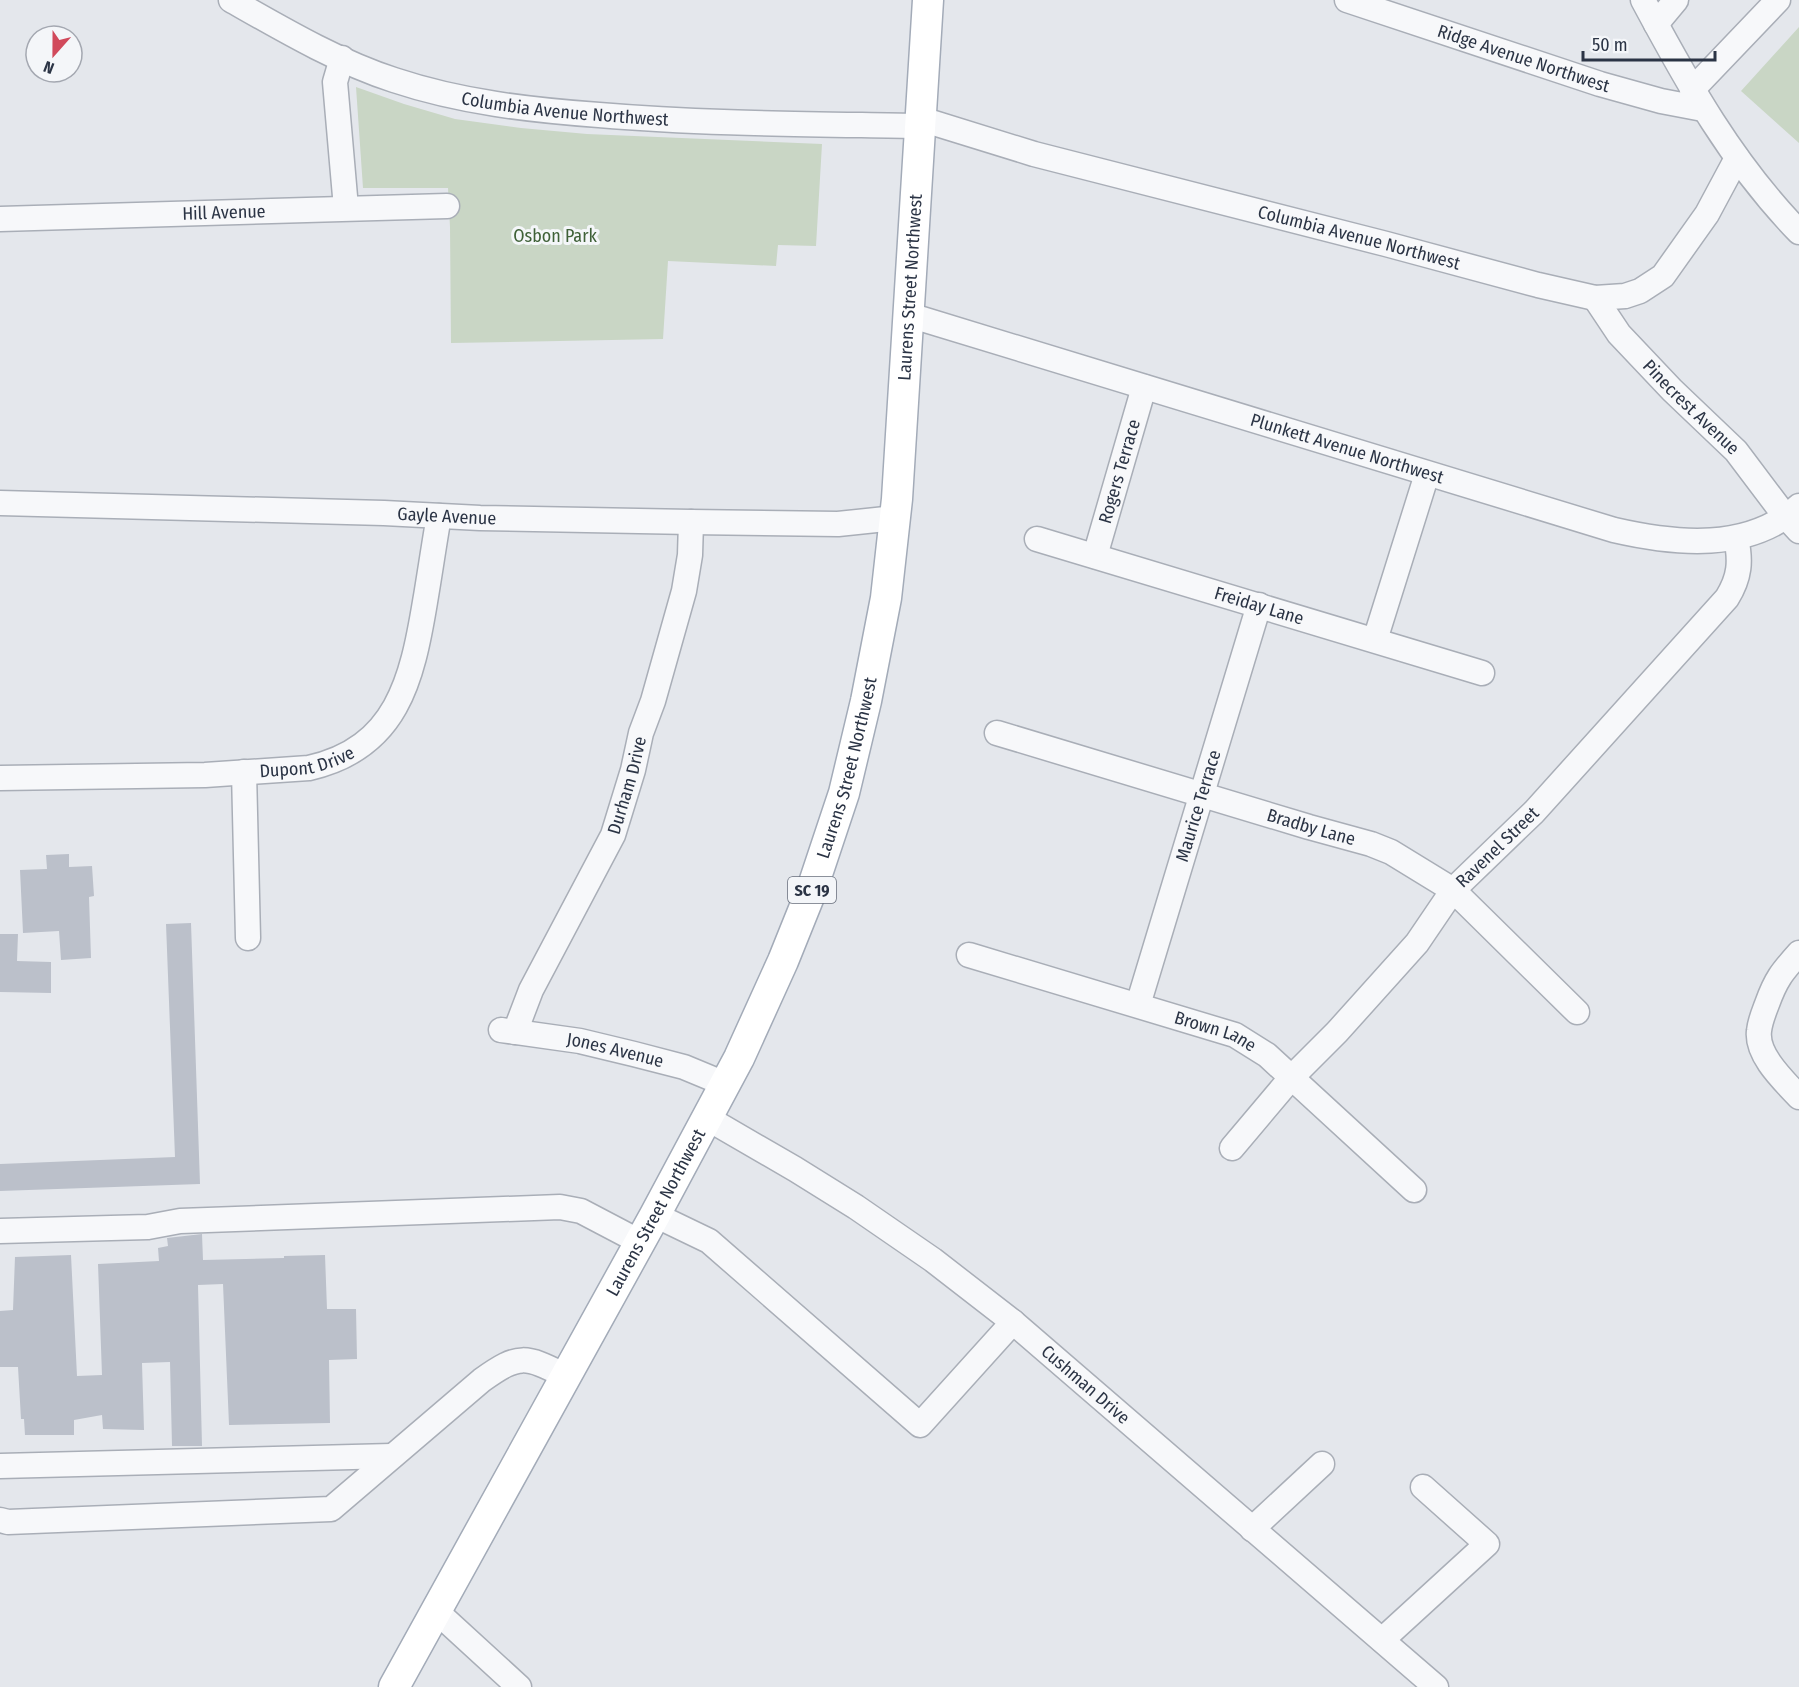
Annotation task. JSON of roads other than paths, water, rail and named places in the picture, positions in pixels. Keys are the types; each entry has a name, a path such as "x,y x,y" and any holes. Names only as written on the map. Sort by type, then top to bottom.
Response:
{"main road":[{"name":"Laurens Street Northwest","path":"394,1687 725,1084 783,961 812,889 844,793 866,701 886,598 895,518 928,0"}],"street":[{"name":"Columbia Avenue Northwest","path":"231,0 381,76 452,96 531,110 661,120 921,123 1538,285 1596,298 1625,296 1640,291 1663,276 1707,214 1737,158"},
{"name":"Ridge Avenue Northwest","path":"1347,0 1600,84 1660,101 1698,100"},
{"path":"1643,0 1698,100 1737,158 1799,232"},
{"path":"1656,24 1676,0"},
{"path":"1698,100 1778,0"},
{"path":"342,58 335,82 346,208"},
{"name":"Hill Avenue","path":"0,219 447,206"},
{"name":"Pinecrest Avenue","path":"1596,298 1619,334 1672,390 1736,451 1794,518"},
{"name":"Plunkett Avenue Northwest","path":"909,315 1427,474 1641,537 1695,541 1736,538 1794,518"},
{"name":"Rogers Terrace","path":"1095,556 1144,387"},
{"path":"1376,640 1427,474"},
{"name":"Gayle Avenue","path":"0,503 691,522 838,524 895,518"},
{"name":"Dupont Drive","path":"0,778 205,775 309,768 325,764 355,750 381,728 402,695 417,652 439,516"},
{"name":"Durham Drive","path":"508,1031 613,835 623,808 641,733 653,701 684,591 690,555 691,522"},
{"name":"Ravenel Street","path":"1232,1148 1291,1078 1337,1032 1417,943 1453,890 1534,812 1727,598 1738,576 1740,559 1736,538"},
{"name":"Freiday Lane","path":"1037,539 1482,673"},
{"name":"Maurice Terrace","path":"1138,1005 1259,605"},
{"name":"Bradby Lane","path":"997,732 1371,844 1391,852 1453,890 1576,1012"},
{"path":"244,772 248,938"},
{"path":"1799,953 1776,979 1762,1015 1758,1033 1764,1054 1778,1076 1799,1097"},
{"name":"Brown Lane","path":"969,955 1235,1035 1267,1055 1414,1190"},
{"name":"Jones Avenue","path":"508,1031 580,1041 684,1066 725,1084"},
{"name":"Cushman Drive","path":"707,1118 856,1207 933,1260 1013,1322 1436,1687"},
{"path":"0,1231 148,1227 180,1221 560,1207 581,1211 640,1242"},
{"path":"655,1215 709,1241 920,1425 1013,1322"},
{"path":"0,1520 8,1522 331,1509 500,1367 515,1360 527,1360 566,1376"},
{"path":"0,1466 392,1456"},
{"path":"1252,1529 1322,1464"},
{"path":"1382,1640 1487,1544 1423,1487"},
{"path":"436,1611 519,1687"}],"park label":[{"name":"Osbon Park","path":"555,236"}]}
